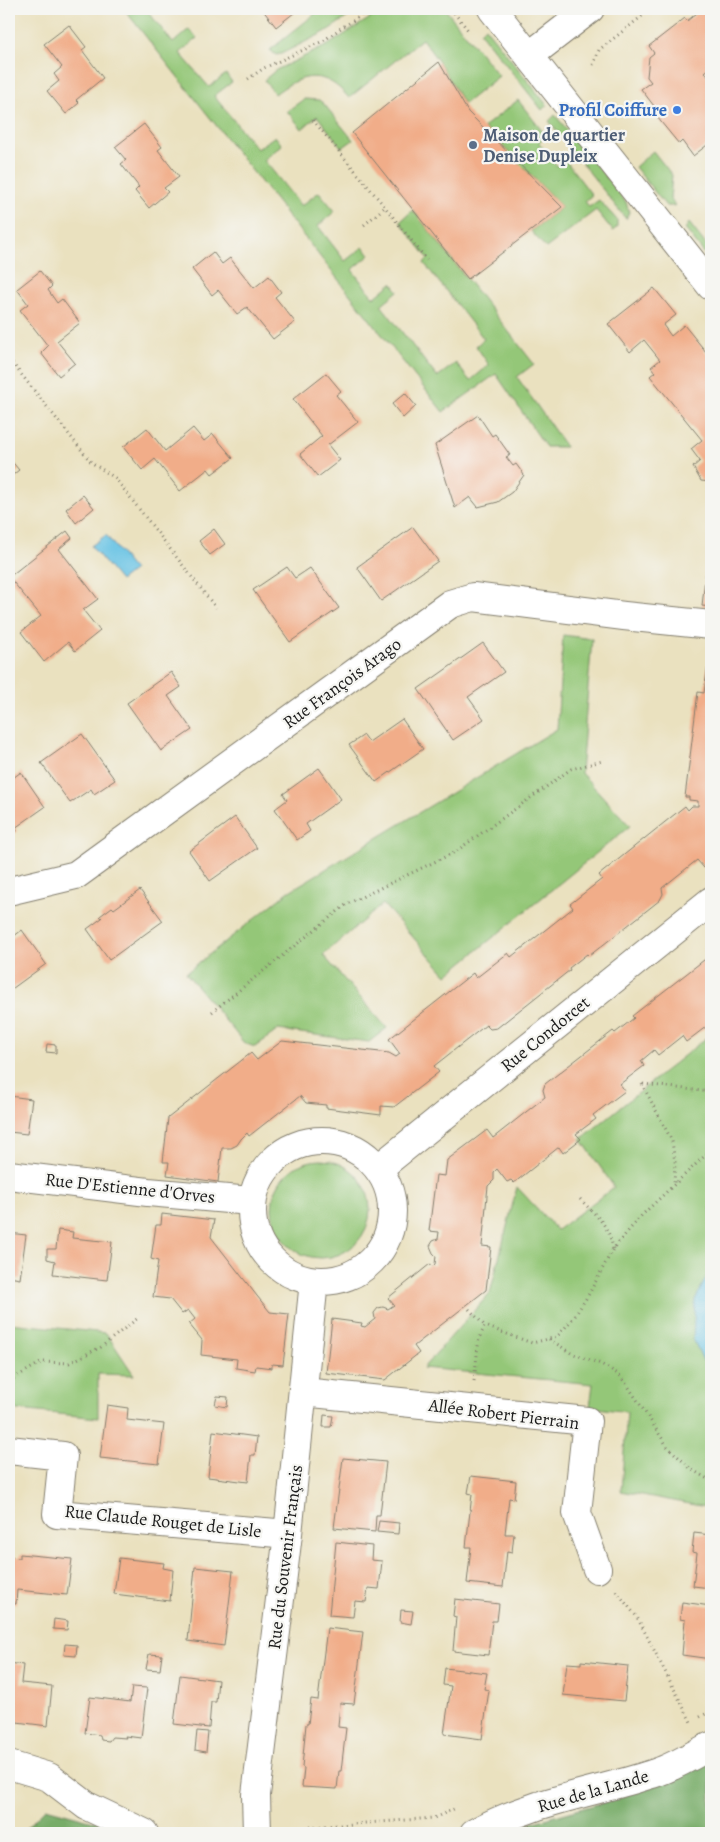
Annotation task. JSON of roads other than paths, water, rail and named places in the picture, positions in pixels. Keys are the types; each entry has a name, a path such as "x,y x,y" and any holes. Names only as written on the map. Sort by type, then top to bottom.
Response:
{"street":[{"path":"492,9 711,286"},
{"path":"530,56 590,9"},
{"name":"Rue François Arago","path":"9,891 76,875 450,604 473,597 711,625"},
{"name":"Rue Condorcet","path":"378,1168 711,901"},
{"path":"331,1140 358,1149 378,1168 390,1188 393,1212 389,1235 377,1256 359,1271 337,1280 314,1281 287,1273 266,1254 253,1230 252,1202 260,1175 279,1154 304,1142 331,1140"},
{"name":"Rue D'Estienne d'Orves","path":"9,1175 148,1192 252,1202"},
{"name":"Rue du Souvenir Français","path":"269,1831 256,1795 288,1534 314,1281"},
{"name":"Allée Robert Pierrain","path":"303,1392 587,1421 577,1513 597,1569"},
{"name":"Rue Claude Rouget de Lisle","path":"9,1450 64,1456 56,1514 288,1534"},
{"name":"Rue de la Lande","path":"474,1833 496,1821 527,1810 655,1774 711,1746"},
{"path":"9,1765 48,1777 87,1806 144,1833"}],"water":[{"path":"106,535 134,570 120,581 91,546"},
{"path":"711,1268 711,1375 693,1339 695,1300"}],"place":[{"name":"Profil Coiffure","path":"677,110"},
{"name":"Maison de quartier Denise Dupleix","path":"473,145"}]}
